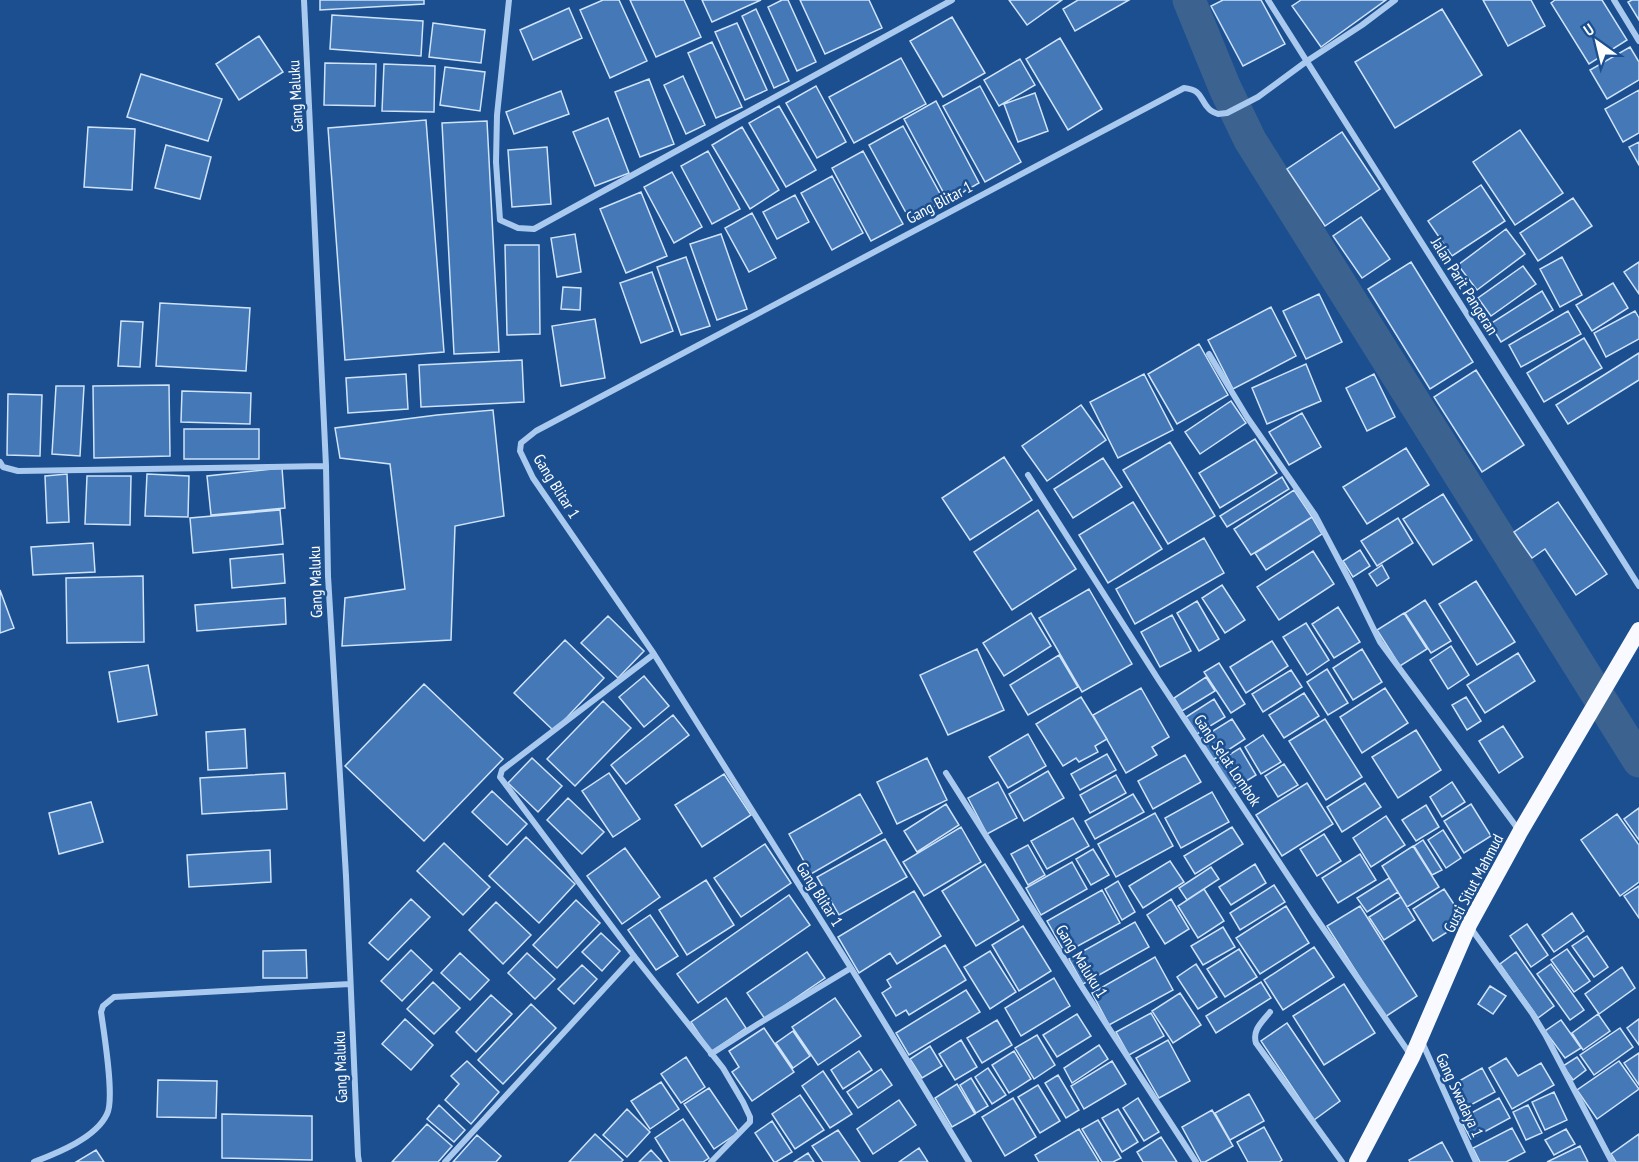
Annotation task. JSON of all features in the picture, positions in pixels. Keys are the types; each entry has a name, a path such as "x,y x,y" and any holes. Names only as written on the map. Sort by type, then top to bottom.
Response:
{"highway":[{"name":"Gusti Situt Mahmud","path":"1357,1162 1412,1057 1469,925 1579,731 1636,637"}],"street":[{"name":"Gang Maluku","path":"304,0 326,466 328,576 346,876 359,1162"},
{"path":"509,0 496,162 501,220 518,228 534,229 952,0"},
{"name":"Jalan Parit Pangeran","path":"1268,0 1639,586"},
{"path":"1307,61 1395,0"},
{"path":"1614,0 1639,41"},
{"name":"Gang Blitar 1","path":"969,1162 851,968 654,654 533,478 520,451 520,443 536,431 1184,88 1192,88 1200,94 1209,109 1218,114 1227,113 1258,97 1307,61"},
{"path":"1209,354 1259,434 1315,515 1380,642 1521,832"},
{"path":"0,462 3,467 18,471 326,466"},
{"name":"Gang Selat Lombok","path":"1028,475 1164,689 1412,1057"},
{"path":"654,654 502,770 500,777 634,956 723,1068 734,1086 750,1117 750,1122 711,1162"},
{"name":"Gang Maluku 1","path":"946,773 1196,1162"},
{"path":"1469,925 1546,1036 1612,1162"},
{"path":"445,1162 634,956"},
{"path":"711,1054 851,968"},
{"path":"34,1162 59,1152 79,1140 99,1126 108,1113 111,1098 101,1012 103,1006 114,997 350,984"},
{"path":"1270,1012 1257,1028 1254,1036 1256,1043 1342,1162"},
{"name":"Gang Swadaya 1","path":"1420,1038 1476,1162"}],"building":[{"path":"320,0 424,0 424,4 320,10"},
{"path":"603,0 619,0 647,61 610,78 580,10"},
{"path":"630,0 684,0 701,37 656,57"},
{"path":"702,0 761,0 712,22"},
{"path":"782,0 788,0 816,62 797,71 768,7"},
{"path":"800,0 869,0 882,28 825,54"},
{"path":"1009,0 1062,0 1027,25"},
{"path":"1078,0 1129,0 1075,31 1063,9"},
{"path":"1223,0 1261,0 1285,44 1243,66 1211,6"},
{"path":"1301,0 1386,0 1321,47 1292,6"},
{"path":"1483,0 1531,0 1545,26 1508,46"},
{"path":"1555,0 1602,0 1627,40 1589,64 1551,3"},
{"path":"1639,0 1639,20 1628,2"},
{"path":"569,8 582,38 533,60 520,30"},
{"path":"756,9 789,81 774,88 742,16"},
{"path":"1442,9 1482,75 1395,128 1355,62"},
{"path":"332,15 423,21 421,56 330,49"},
{"path":"952,17 985,73 943,97 910,41"},
{"path":"433,23 485,30 481,63 429,57"},
{"path":"737,23 767,90 745,100 715,32"},
{"path":"259,36 283,72 239,100 216,64"},
{"path":"1060,38 1102,109 1068,130 1026,59"},
{"path":"712,42 742,107 716,118 688,53"},
{"path":"1630,47 1639,62 1639,80 1607,99 1590,70"},
{"path":"901,58 926,104 854,143 829,97"},
{"path":"1020,59 1035,85 999,106 984,80"},
{"path":"325,63 376,64 375,106 324,105"},
{"path":"384,64 435,66 434,112 382,111"},
{"path":"445,67 485,72 480,111 440,105"},
{"path":"141,74 222,99 208,141 127,117"},
{"path":"683,76 705,125 686,134 664,85"},
{"path":"649,79 674,144 640,157 615,92"},
{"path":"816,86 846,142 817,158 786,103"},
{"path":"980,86 1021,162 985,182 943,106"},
{"path":"1639,90 1639,133 1623,142 1605,109"},
{"path":"561,91 569,114 514,134 506,112"},
{"path":"1035,93 1048,131 1018,142 1004,104"},
{"path":"936,101 979,183 948,201 904,119"},
{"path":"779,106 816,170 786,187 749,123"},
{"path":"608,118 629,173 595,186 573,132"},
{"path":"426,120 444,352 345,360 328,128"},
{"path":"487,121 499,352 454,354 442,123"},
{"path":"903,126 944,201 910,220 869,145"},
{"path":"88,127 135,129 132,190 84,187"},
{"path":"742,127 779,190 750,209 712,145"},
{"path":"1520,130 1563,193 1515,225 1473,162"},
{"path":"1342,132 1380,189 1325,226 1287,169"},
{"path":"1639,142 1639,165 1629,147"},
{"path":"166,145 211,157 200,199 155,188"},
{"path":"547,147 551,204 512,207 508,150"},
{"path":"708,151 740,209 712,224 681,166"},
{"path":"863,151 903,224 871,241 832,168"},
{"path":"672,172 702,227 674,243 644,187"},
{"path":"832,176 863,233 832,250 801,193"},
{"path":"1481,185 1505,221 1452,256 1428,221"},
{"path":"641,192 667,256 626,273 600,209"},
{"path":"795,195 809,222 777,239 763,212"},
{"path":"1573,198 1592,226 1538,261 1520,233"},
{"path":"752,213 776,258 749,272 725,228"},
{"path":"1361,217 1390,259 1362,278 1333,236"},
{"path":"1506,229 1525,254 1477,290 1458,265"},
{"path":"575,234 581,272 557,277 551,238"},
{"path":"721,234 747,309 717,320 690,244"},
{"path":"505,245 539,245 540,334 507,335"},
{"path":"686,257 710,326 681,335 657,267"},
{"path":"1562,257 1582,295 1560,307 1540,269"},
{"path":"1411,262 1473,362 1430,389 1368,289"},
{"path":"1639,262 1639,294 1624,272"},
{"path":"1523,266 1536,284 1491,316 1478,298"},
{"path":"652,272 673,331 641,343 620,283"},
{"path":"1613,283 1628,308 1592,331 1576,305"},
{"path":"563,287 581,288 580,310 561,309"},
{"path":"1542,291 1553,310 1501,342 1490,324"},
{"path":"1319,294 1342,342 1306,359 1283,311"},
{"path":"160,303 250,308 246,371 156,366"},
{"path":"1271,307 1296,356 1233,389 1208,340"},
{"path":"1568,311 1581,334 1521,367 1509,345"},
{"path":"1635,311 1639,318 1639,339 1606,357 1594,333"},
{"path":"595,319 605,378 561,386 552,326"},
{"path":"121,321 143,322 140,367 118,366"},
{"path":"1584,338 1602,368 1544,402 1527,373"},
{"path":"1199,344 1228,395 1177,424 1148,374"},
{"path":"1639,353 1639,380 1568,424 1556,405"},
{"path":"522,360 524,402 421,407 419,365"},
{"path":"1306,364 1321,401 1267,424 1252,388"},
{"path":"1476,370 1524,445 1482,472 1434,397"},
{"path":"406,374 408,409 348,413 346,378"},
{"path":"1144,374 1173,430 1118,458 1090,402"},
{"path":"1374,374 1395,417 1367,431 1346,388"},
{"path":"169,385 170,456 94,458 93,386"},
{"path":"56,386 84,386 80,456 52,454"},
{"path":"182,391 251,393 250,424 181,422"},
{"path":"8,394 42,395 40,456 7,455"},
{"path":"1231,401 1246,423 1200,454 1185,432"},
{"path":"1081,405 1106,440 1047,481 1022,446"},
{"path":"493,410 504,516 455,526 451,640 342,646 345,598 405,589 390,464 340,458 335,428"},
{"path":"1302,413 1321,447 1289,465 1269,432"},
{"path":"184,429 259,429 259,459 184,459"},
{"path":"1255,439 1277,473 1220,508 1199,473"},
{"path":"1170,442 1215,516 1168,544 1123,470"},
{"path":"1406,448 1429,485 1367,524 1343,487"},
{"path":"1004,457 1032,500 970,540 942,498"},
{"path":"1103,458 1122,487 1073,518 1054,489"},
{"path":"282,468 285,508 211,515 207,476"},
{"path":"67,474 69,522 47,523 45,476"},
{"path":"147,474 189,476 188,517 145,516"},
{"path":"87,476 131,476 130,525 85,524"},
{"path":"1282,477 1289,489 1227,527 1220,516"},
{"path":"1294,490 1312,517 1251,555 1234,529"},
{"path":"1443,494 1472,540 1433,565 1403,519"},
{"path":"1133,502 1162,549 1108,583 1079,535"},
{"path":"1558,502 1607,574 1576,595 1545,549 1532,558 1514,532"},
{"path":"280,510 283,544 193,553 190,518"},
{"path":"1038,510 1076,569 1012,610 974,552"},
{"path":"1312,517 1322,534 1266,570 1255,553"},
{"path":"1398,518 1413,543 1377,566 1361,541"},
{"path":"1204,538 1224,573 1135,624 1116,589"},
{"path":"93,543 95,572 33,575 31,547"},
{"path":"1360,550 1370,566 1353,577 1343,561"},
{"path":"1313,551 1334,584 1279,620 1257,587"},
{"path":"283,554 285,583 232,588 230,559"},
{"path":"1382,565 1389,578 1377,586 1369,574"},
{"path":"143,576 144,642 67,643 66,578"},
{"path":"1476,581 1515,642 1477,665 1439,604"},
{"path":"1222,585 1245,620 1225,633 1202,598"},
{"path":"1089,589 1132,664 1082,692 1039,618"},
{"path":"0,590 14,628 0,633"},
{"path":"285,598 286,624 197,631 195,605"},
{"path":"1425,600 1451,641 1431,653 1405,613"},
{"path":"1197,601 1219,639 1199,651 1177,613"},
{"path":"1338,607 1360,642 1334,658 1312,624"},
{"path":"1031,613 1051,646 1004,676 983,643"},
{"path":"1404,613 1427,649 1400,666 1377,630"},
{"path":"1172,615 1191,651 1160,667 1141,632"},
{"path":"608,616 644,651 618,678 581,643"},
{"path":"1306,623 1329,660 1307,675 1283,637"},
{"path":"565,640 604,678 554,731 514,693"},
{"path":"1272,641 1288,666 1246,693 1230,667"},
{"path":"1451,646 1469,675 1448,689 1430,660"},
{"path":"977,649 1004,710 948,735 920,675"},
{"path":"1362,649 1382,682 1353,700 1333,668"},
{"path":"1518,653 1535,681 1485,713 1467,685"},
{"path":"1059,655 1078,687 1028,715 1010,685"},
{"path":"1219,663 1245,704 1231,713 1204,672"},
{"path":"148,665 157,715 118,722 109,672"},
{"path":"1327,669 1348,703 1328,715 1307,682"},
{"path":"1291,670 1302,687 1263,712 1252,694"},
{"path":"644,676 669,706 644,727 619,697"},
{"path":"1206,677 1215,691 1182,711 1174,698"},
{"path":"424,684 503,759 424,841 345,766"},
{"path":"1141,688 1169,737 1152,747 1157,755 1126,773 1093,715"},
{"path":"1385,688 1408,723 1362,753 1340,717"},
{"path":"1304,693 1319,716 1284,738 1269,715"},
{"path":"1081,697 1107,739 1095,746 1098,752 1079,762 1076,758 1063,766 1036,724"},
{"path":"1466,697 1481,721 1467,730 1452,705"},
{"path":"1214,699 1225,717 1197,734 1186,717"},
{"path":"603,701 631,728 575,786 547,759"},
{"path":"673,715 689,735 626,784 611,765"},
{"path":"1232,719 1245,739 1213,760 1200,739"},
{"path":"1325,719 1362,777 1326,800 1289,741"},
{"path":"1503,726 1523,757 1499,773 1479,741"},
{"path":"245,729 247,768 208,770 206,732"},
{"path":"1416,730 1441,770 1398,798 1372,757"},
{"path":"1028,734 1046,766 1008,788 989,757"},
{"path":"1263,735 1281,762 1261,774 1245,747"},
{"path":"1240,748 1256,775 1232,790 1216,763"},
{"path":"1107,754 1116,770 1080,790 1071,774"},
{"path":"1185,755 1201,782 1153,809 1138,781"},
{"path":"532,758 562,786 538,812 508,783"},
{"path":"927,758 947,800 897,824 877,782"},
{"path":"1284,764 1298,785 1278,797 1265,776"},
{"path":"1048,771 1064,798 1024,821 1009,794"},
{"path":"285,773 287,809 202,814 200,778"},
{"path":"609,773 640,819 613,837 582,791"},
{"path":"724,774 751,815 702,847 675,805"},
{"path":"1116,775 1126,793 1090,813 1080,795"},
{"path":"998,782 1017,818 987,834 968,798"},
{"path":"1452,782 1465,802 1442,817 1430,797"},
{"path":"1307,783 1333,824 1282,856 1256,815"},
{"path":"1365,783 1381,807 1342,832 1327,807"},
{"path":"492,791 527,824 507,845 472,812"},
{"path":"1212,792 1229,822 1181,848 1165,818"},
{"path":"860,794 882,833 811,874 789,834"},
{"path":"1133,794 1144,812 1095,839 1085,821"},
{"path":"568,798 604,832 582,854 547,820"},
{"path":"91,802 103,842 59,854 49,813"},
{"path":"946,804 959,825 917,852 904,831"},
{"path":"1471,804 1491,836 1464,853 1444,821"},
{"path":"1426,805 1439,827 1416,841 1402,820"},
{"path":"1639,808 1639,840 1624,819"},
{"path":"1155,813 1173,846 1116,877 1098,844"},
{"path":"1617,814 1639,845 1639,882 1620,896 1581,840"},
{"path":"1386,816 1405,845 1371,867 1353,838"},
{"path":"1073,818 1089,846 1047,869 1031,841"},
{"path":"961,827 981,862 924,896 903,862"},
{"path":"1232,827 1243,844 1195,874 1184,856"},
{"path":"1443,830 1461,858 1446,868 1428,840"},
{"path":"1324,834 1341,861 1317,876 1300,849"},
{"path":"526,837 575,884 539,923 489,876"},
{"path":"885,839 907,877 839,915 817,877"},
{"path":"1423,840 1442,870 1432,875 1414,846"},
{"path":"444,843 490,887 463,915 417,871"},
{"path":"765,844 791,883 741,917 714,878"},
{"path":"1028,845 1045,875 1028,885 1011,854"},
{"path":"1413,846 1439,887 1407,907 1382,866"},
{"path":"625,848 660,897 622,924 587,876"},
{"path":"1093,849 1109,875 1091,885 1076,859"},
{"path":"270,850 271,882 189,887 187,855"},
{"path":"1360,854 1376,880 1338,903 1322,878"},
{"path":"1170,861 1184,882 1143,908 1129,886"},
{"path":"1072,862 1087,889 1041,915 1026,888"},
{"path":"985,864 1019,920 976,946 942,891"},
{"path":"1255,864 1266,883 1231,905 1219,887"},
{"path":"1211,867 1219,879 1187,900 1179,888"},
{"path":"1389,878 1398,892 1367,912 1357,898"},
{"path":"706,880 734,925 687,955 659,910"},
{"path":"1118,881 1135,912 1122,920 1105,889"},
{"path":"1274,885 1285,902 1240,930 1230,913"},
{"path":"1639,886 1639,918 1624,896"},
{"path":"1204,889 1224,921 1198,938 1178,906"},
{"path":"1444,889 1465,921 1433,941 1413,909"},
{"path":"1102,890 1120,923 1065,953 1047,921"},
{"path":"914,891 941,936 897,964 890,953 859,973 838,937"},
{"path":"789,895 810,925 698,1003 677,974"},
{"path":"1401,897 1415,920 1384,940 1369,917"},
{"path":"411,899 430,917 388,960 369,943"},
{"path":"1171,899 1189,929 1165,944 1147,915"},
{"path":"576,900 600,923 557,968 533,945"},
{"path":"496,902 531,935 503,964 469,930"},
{"path":"1286,906 1309,943 1260,974 1236,938"},
{"path":"1360,906 1417,996 1385,1017 1327,926"},
{"path":"1572,913 1584,931 1554,952 1542,935"},
{"path":"650,915 678,956 656,970 628,930"},
{"path":"1135,922 1149,947 1083,984 1069,959"},
{"path":"1527,924 1548,955 1531,967 1510,936"},
{"path":"1023,926 1051,971 1019,991 992,945"},
{"path":"1223,927 1235,947 1203,965 1191,946"},
{"path":"601,933 620,951 602,971 582,952"},
{"path":"1587,936 1608,967 1594,977 1572,946"},
{"path":"945,945 966,980 909,1015 906,1010 896,1016 882,993 891,987 887,980"},
{"path":"1314,947 1334,977 1283,1010 1264,980"},
{"path":"1239,949 1257,977 1225,997 1207,969"},
{"path":"1567,949 1590,981 1574,992 1551,960"},
{"path":"306,950 307,978 263,978 263,951"},
{"path":"411,950 432,970 402,1001 381,981"},
{"path":"990,951 1016,992 990,1009 964,967"},
{"path":"807,952 825,978 765,1019 747,993"},
{"path":"1516,952 1554,1006 1538,1018 1500,964"},
{"path":"460,953 489,980 470,1000 441,973"},
{"path":"527,953 555,979 535,999 508,973"},
{"path":"1155,957 1173,990 1109,1025 1092,993"},
{"path":"1196,964 1217,997 1198,1009 1177,977"},
{"path":"1551,964 1584,1010 1570,1020 1537,974"},
{"path":"582,965 597,979 574,1004 558,989"},
{"path":"1622,967 1635,988 1599,1014 1585,994"},
{"path":"1054,978 1070,1006 1021,1036 1005,1008"},
{"path":"433,982 460,1008 434,1034 407,1009"},
{"path":"1261,982 1271,998 1216,1033 1206,1016"},
{"path":"1344,984 1375,1033 1324,1065 1293,1016"},
{"path":"1490,986 1506,996 1493,1014 1478,1004"},
{"path":"966,990 980,1012 909,1055 896,1033"},
{"path":"1180,993 1201,1025 1173,1043 1152,1011"},
{"path":"491,995 512,1014 476,1052 456,1032"},
{"path":"726,998 746,1028 711,1052 691,1022"},
{"path":"835,998 861,1036 818,1065 792,1027"},
{"path":"531,1004 556,1028 503,1084 478,1060"},
{"path":"1151,1013 1164,1036 1129,1055 1116,1032"},
{"path":"1077,1014 1091,1036 1057,1057 1043,1035"},
{"path":"1598,1014 1610,1031 1583,1050 1572,1033"},
{"path":"405,1019 433,1045 411,1070 382,1044"},
{"path":"1639,1019 1639,1045 1627,1028"},
{"path":"997,1020 1012,1045 982,1063 967,1038"},
{"path":"1561,1020 1581,1048 1565,1058 1545,1031"},
{"path":"1287,1023 1340,1101 1314,1120 1261,1041"},
{"path":"764,1028 794,1072 752,1101 732,1072 739,1067 729,1051"},
{"path":"1620,1028 1633,1047 1594,1075 1580,1055"},
{"path":"793,1031 810,1056 793,1068 776,1043"},
{"path":"1037,1035 1055,1065 1034,1079 1015,1048"},
{"path":"961,1040 977,1067 955,1080 939,1054"},
{"path":"1168,1040 1190,1081 1159,1098 1136,1058"},
{"path":"1099,1045 1108,1059 1072,1083 1064,1068"},
{"path":"930,1046 942,1066 922,1078 910,1059"},
{"path":"859,1051 872,1070 843,1089 831,1070"},
{"path":"1014,1051 1031,1079 1009,1093 992,1065"},
{"path":"1639,1053 1639,1085 1624,1063"},
{"path":"686,1057 705,1087 681,1103 661,1074"},
{"path":"1577,1057 1586,1070 1573,1080 1563,1066"},
{"path":"1506,1058 1518,1076 1541,1063 1554,1085 1512,1109 1489,1068"},
{"path":"467,1061 499,1092 471,1124 445,1100 459,1084 451,1076"},
{"path":"1112,1061 1126,1084 1084,1109 1071,1086"},
{"path":"1619,1061 1639,1089 1597,1119 1577,1090"},
{"path":"988,1068 1006,1095 992,1104 975,1077"},
{"path":"1482,1068 1495,1092 1465,1108 1452,1085"},
{"path":"881,1069 892,1085 858,1108 847,1092"},
{"path":"823,1071 852,1114 830,1128 802,1086"},
{"path":"1058,1075 1079,1110 1066,1118 1045,1083"},
{"path":"971,1078 988,1106 976,1113 960,1085"},
{"path":"158,1080 217,1081 216,1118 157,1117"},
{"path":"661,1082 679,1109 650,1129 631,1101"},
{"path":"957,1084 975,1114 952,1127 935,1098"},
{"path":"1038,1085 1060,1121 1040,1133 1018,1097"},
{"path":"709,1088 739,1132 714,1149 684,1104"},
{"path":"1554,1092 1567,1120 1545,1130 1532,1102"},
{"path":"1249,1094 1264,1121 1230,1140 1215,1113"},
{"path":"800,1095 824,1130 795,1149 772,1114"},
{"path":"1013,1098 1036,1137 1005,1156 982,1117"},
{"path":"1138,1098 1159,1132 1144,1141 1123,1108"},
{"path":"1499,1098 1510,1118 1471,1139 1460,1119"},
{"path":"899,1100 916,1125 873,1154 857,1129"},
{"path":"439,1105 465,1130 454,1142 427,1119"},
{"path":"1528,1105 1542,1133 1526,1140 1513,1112"},
{"path":"627,1109 650,1132 627,1157 603,1135"},
{"path":"1118,1109 1138,1142 1122,1152 1102,1118"},
{"path":"1212,1110 1233,1146 1201,1162 1182,1127"},
{"path":"222,1114 312,1116 312,1160 222,1158"},
{"path":"683,1119 709,1158 703,1162 670,1162 655,1138"},
{"path":"1098,1120 1121,1158 1113,1162 1102,1162 1082,1129"},
{"path":"772,1121 792,1152 776,1162 755,1133"},
{"path":"427,1124 452,1146 438,1162 392,1162"},
{"path":"1264,1127 1282,1160 1279,1162 1248,1162 1237,1142"},
{"path":"1512,1128 1525,1152 1506,1162 1480,1162 1473,1148"},
{"path":"1079,1129 1099,1162 1039,1162 1035,1155"},
{"path":"1566,1129 1575,1144 1554,1155 1545,1140"},
{"path":"838,1130 860,1162 823,1162 812,1146"},
{"path":"595,1134 623,1160 621,1162 569,1162"},
{"path":"1639,1134 1639,1162 1616,1162 1611,1154"},
{"path":"477,1135 501,1156 496,1162 453,1162"},
{"path":"1161,1137 1177,1162 1143,1162 1137,1152"},
{"path":"1442,1142 1453,1162 1410,1162 1409,1160"},
{"path":"1580,1146 1588,1162 1547,1162"},
{"path":"919,1148 928,1162 899,1162"},
{"path":"96,1150 104,1162 76,1162"},
{"path":"651,1150 662,1162 639,1162"},
{"path":"808,1153 814,1162 794,1162"}],"waterway":[{"path":"1189,0 1225,88 1250,140 1639,761"}]}
